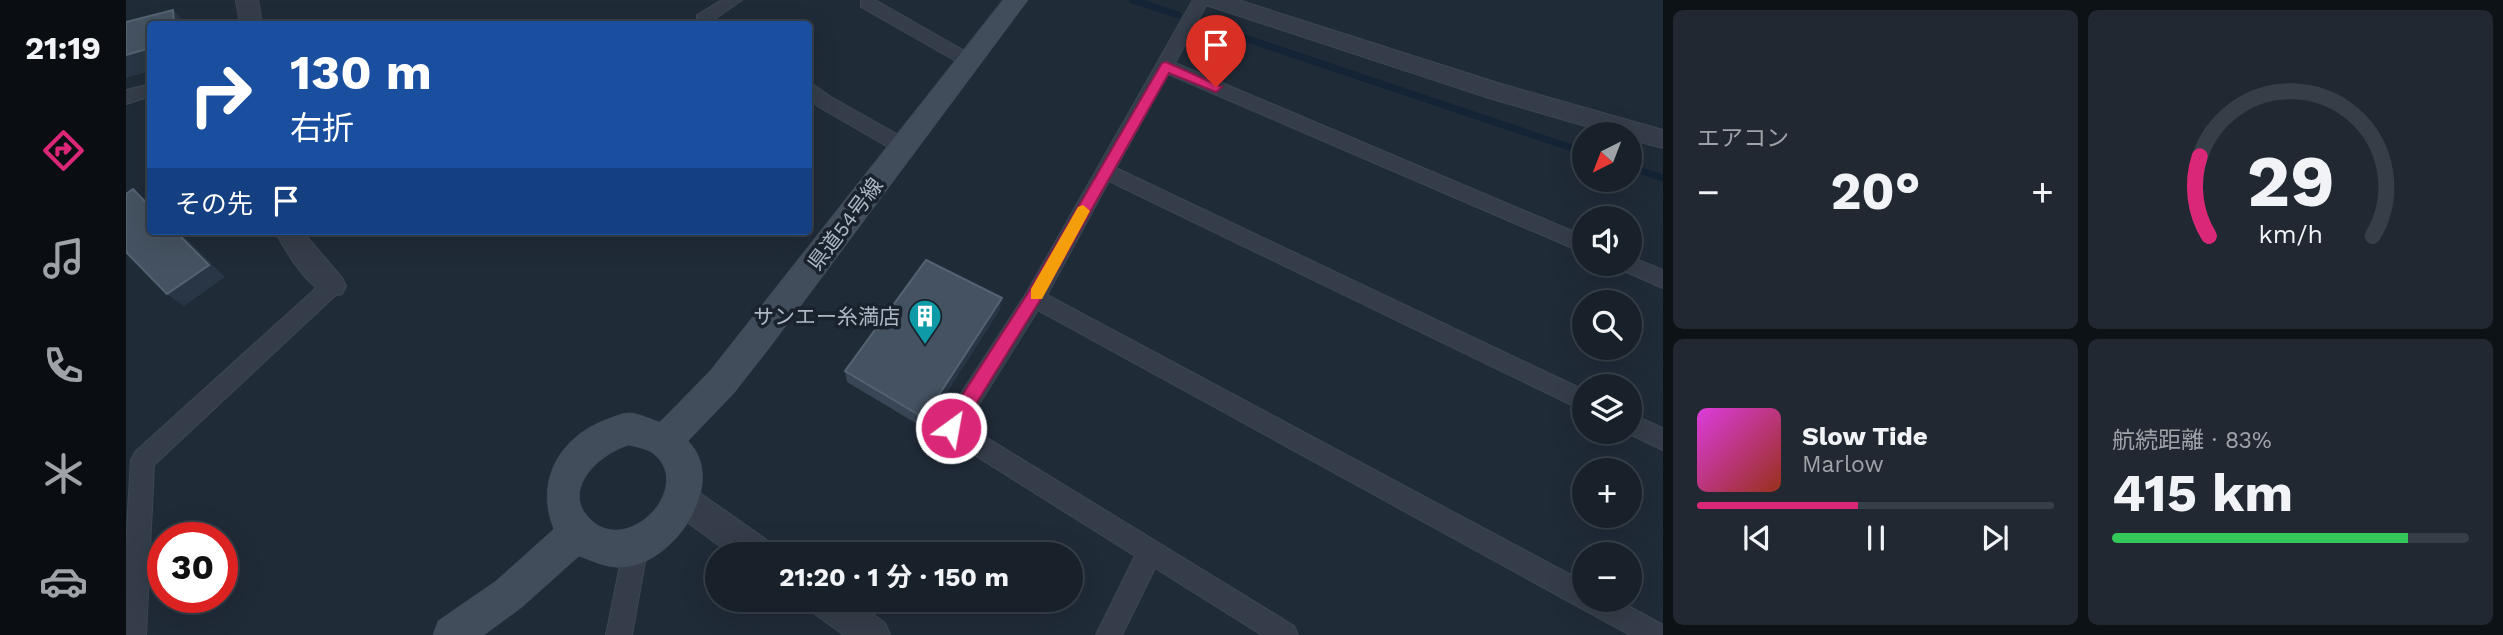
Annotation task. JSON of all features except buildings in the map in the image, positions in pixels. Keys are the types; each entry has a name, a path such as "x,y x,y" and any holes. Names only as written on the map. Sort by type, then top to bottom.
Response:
{"main road":[{"name":"県道54号線","path":"666,440 722,382 1016,0"},
{"path":"629,429 649,431 666,440 677,451 684,466 686,483 682,500 672,519 656,535 636,545 614,548 593,545 576,534 565,518 561,499 565,478 575,459 590,444 609,434 629,429"},
{"path":"452,635 509,594 576,534"}],"street":[{"path":"247,0 250,21"},
{"path":"1201,0 1034,298 951,428 1285,635"},
{"path":"1214,0 1497,92 1663,139"},
{"path":"703,19 729,1"},
{"path":"867,3 969,61"},
{"path":"1166,66 1572,240"},
{"path":"126,97 147,91"},
{"path":"812,91 825,102 904,147"},
{"path":"1105,171 1572,395"},
{"path":"133,635 143,460 332,286 305,257 291,235"},
{"path":"1642,270 1663,279"},
{"path":"1034,298 1572,589"},
{"path":"1642,429 1663,439"},
{"path":"682,500 742,542"},
{"path":"619,635 636,545"},
{"path":"1109,635 1150,553"},
{"path":"841,612 873,635"},
{"path":"1613,612 1655,635"}],"waterway":[{"path":"1133,0 1178,15"},
{"path":"1203,24 1572,148"},
{"path":"1642,171 1663,178"}],"slow traffic":[{"path":"1036,294 1083,211"}],"place":[{"name":"サンエー糸満店","path":"925,346"}],"route":[{"path":"951,428 1034,298 1166,66 1216,87"}]}
